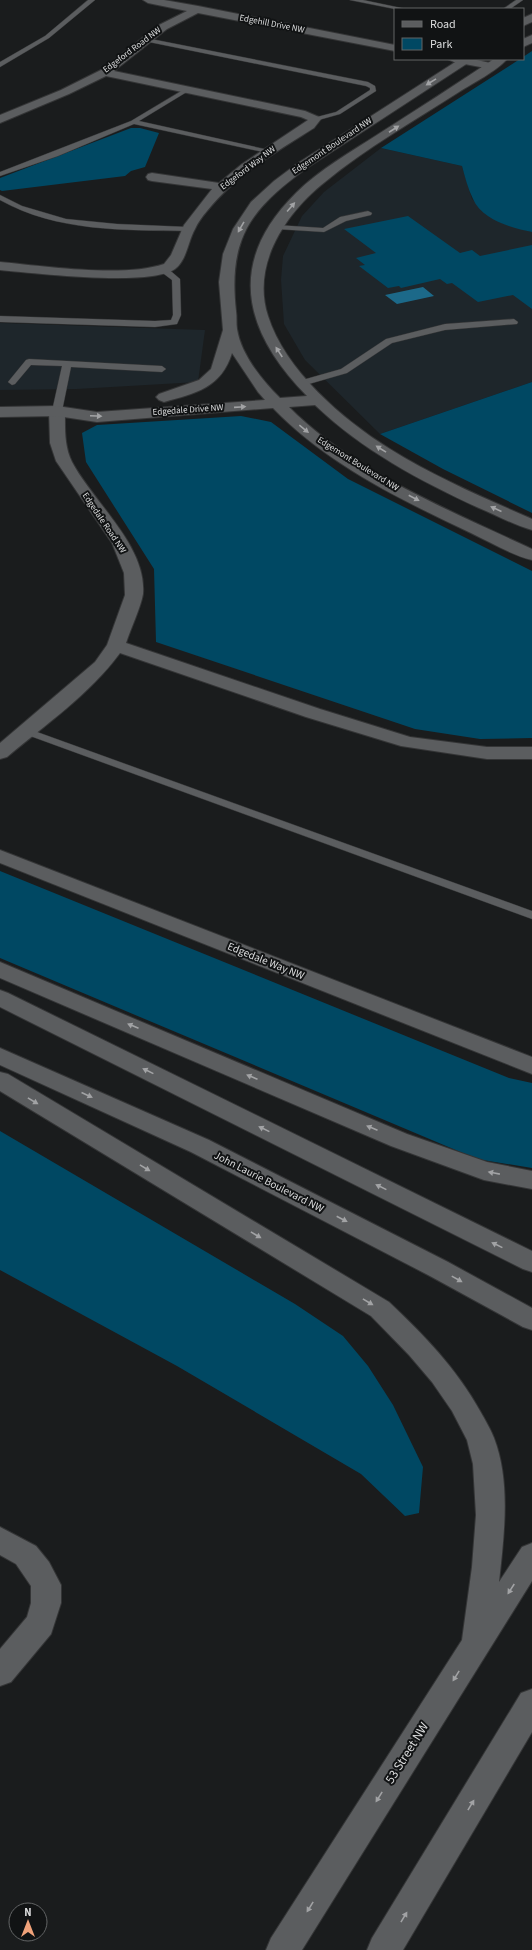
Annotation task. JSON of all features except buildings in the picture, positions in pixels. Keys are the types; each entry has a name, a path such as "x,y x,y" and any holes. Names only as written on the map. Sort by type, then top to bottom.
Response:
{"main road":[{"name":"Edgehill Drive NW","path":"148,0 394,48"},
{"name":"Edgeford Road NW","path":"0,119 65,92 105,72 163,27 198,9"},
{"path":"462,60 496,63"},
{"name":"Edgemont Boulevard NW","path":"462,60 285,177 256,205 236,235 226,265 226,295 230,314 230,330 240,354 263,391 275,404 307,431 371,474 416,499 532,555"},
{"name":"Edgemont Boulevard NW","path":"496,63 333,170 304,193 276,227 267,243 258,277 257,295 260,313 276,347 302,383 319,400 364,438 396,458 480,502 532,525"},
{"path":"105,72 305,114 315,118"},
{"name":"Edgeford Way NW","path":"163,269 173,263 188,229 221,187 269,152 310,125 315,118"},
{"path":"152,177 221,187"},
{"path":"0,266 52,270 141,273 163,269"},
{"path":"164,397 195,388 208,382 215,375 224,359 230,330"},
{"name":"Edgedale Drive NW","path":"58,411 96,403 263,391 302,383"},
{"name":"Edgedale Drive NW","path":"0,412 58,411 97,417 319,400"},
{"name":"Edgedale Road NW","path":"0,753 101,666 116,646 134,595 133,573 120,543 64,461 58,443 58,411"},
{"path":"116,646 313,713 408,742 487,752 532,752"},
{"name":"Edgedale Way NW","path":"0,856 532,1066"},
{"path":"0,969 399,1140 484,1171 532,1180"},
{"path":"0,998 532,1262"},
{"name":"John Laurie Boulevard NW","path":"0,1056 200,1146 439,1269 532,1320"},
{"path":"0,1080 380,1309 426,1353 459,1397 470,1418 481,1440 488,1477 490,1516 477,1642"},
{"path":"0,1540 26,1556 39,1571 46,1585 46,1603 40,1624 0,1672"},
{"name":"53 Street NW","path":"283,1950 532,1556"},
{"path":"384,1950 532,1703"}],"lane":[{"path":"0,65 47,37 92,0"},
{"path":"353,0 397,8"},
{"path":"508,8 520,0"},
{"path":"146,40 361,83 373,87 373,91 338,113 315,118"},
{"path":"0,174 55,154 133,122 188,89"},
{"path":"133,122 269,152"},
{"path":"0,197 8,202 33,212 82,223 188,229"},
{"path":"276,227 324,230 342,220 368,213"},
{"path":"0,319 155,324 174,322 177,315 176,279 163,269"},
{"path":"302,383 344,371 389,341 445,327 514,322"},
{"path":"12,382 29,362 162,369"},
{"path":"58,411 67,365"},
{"path":"26,731 532,915"}],"shaded area":[{"path":"381,148 462,166 472,199 499,222 532,232 532,382 380,434 305,360 284,324 281,280 283,256 302,216 324,192"},
{"path":"423,287 434,296 397,304 385,295"},
{"path":"0,323 205,330 198,382 77,389 0,390"}],"green space":[{"path":"532,51 532,232 498,222 483,212 477,206 471,195 462,166 381,148 518,60 524,60 524,56"},
{"path":"131,128 140,128 159,133 145,167 131,171 125,176 2,191 0,190 0,178"},
{"path":"408,216 460,253 472,250 480,256 532,245 532,309 513,295 478,302 452,283 447,284 440,279 401,288 399,286 388,288 359,266 365,265 356,258 376,253 344,229"},
{"path":"532,382 532,513 443,469 380,434"},
{"path":"241,416 271,422 348,479 532,571 532,738 480,739 415,729 156,642 154,569 86,462 82,433 97,425"},
{"path":"0,871 509,1078 532,1083 532,1168 477,1159 0,958"},
{"path":"0,1131 295,1304 343,1336 368,1366 393,1405 423,1467 419,1513 405,1516 361,1474 177,1366 0,1270"}]}
